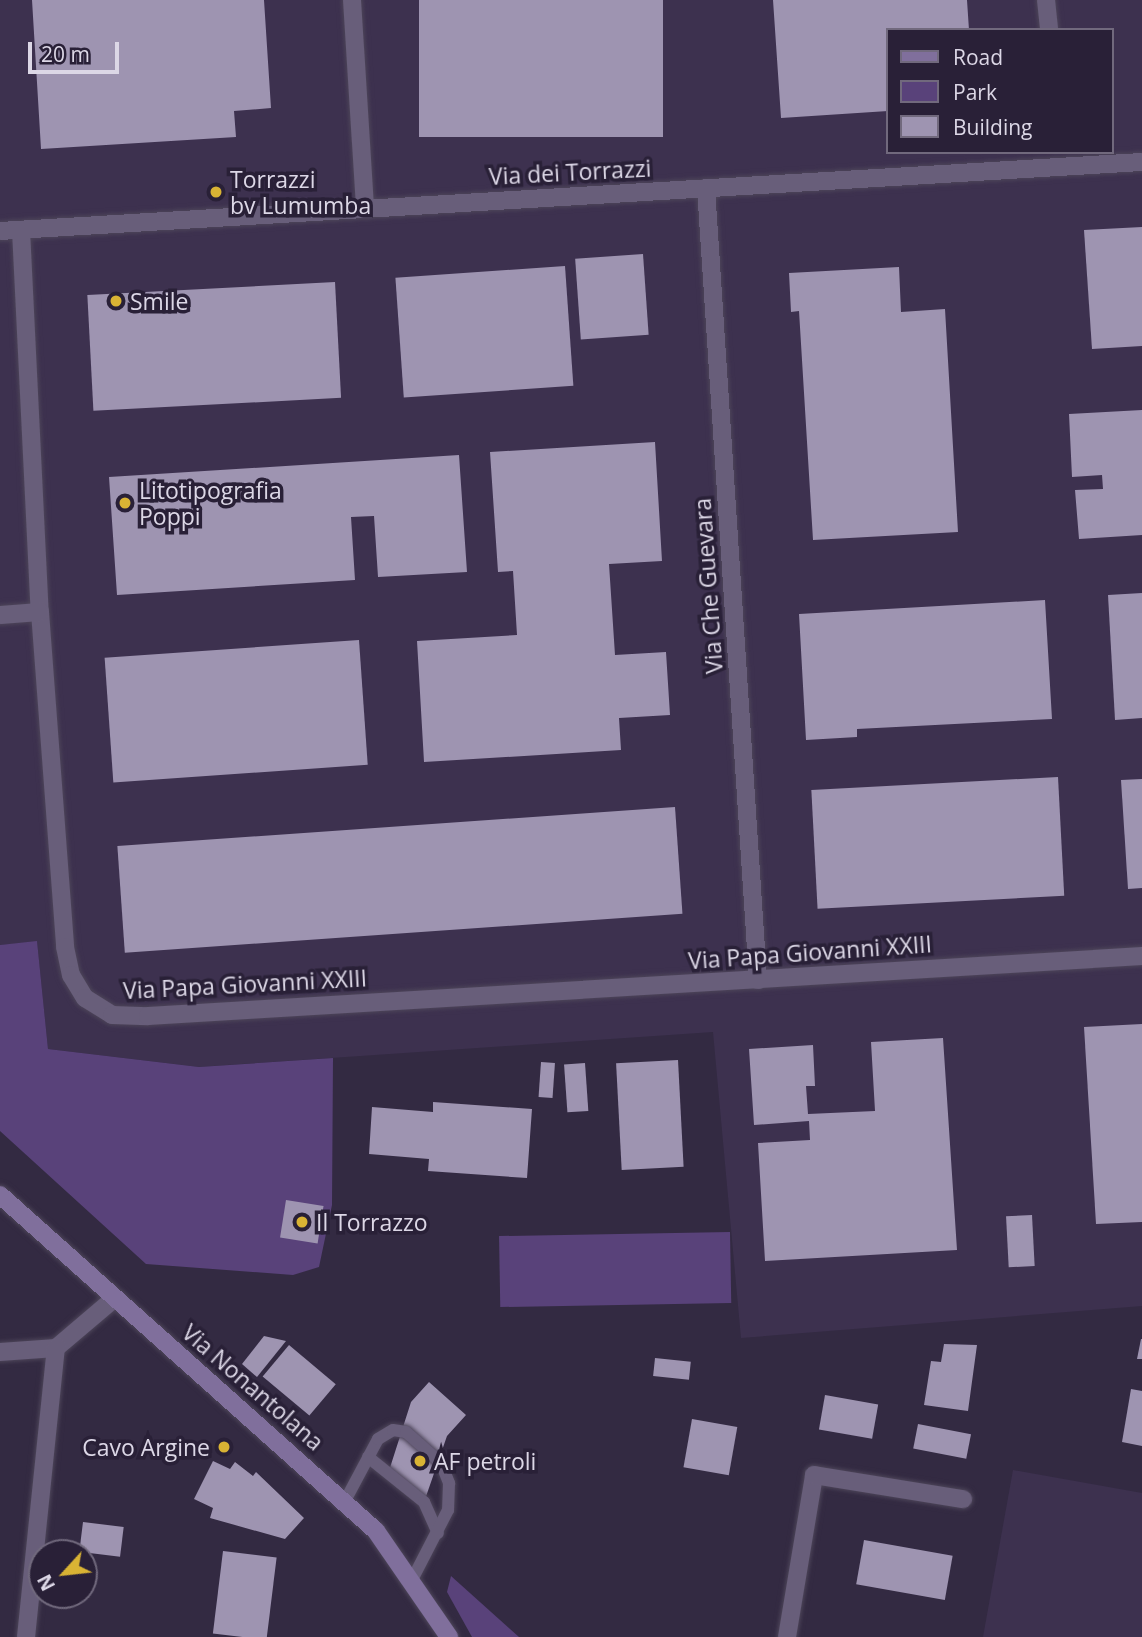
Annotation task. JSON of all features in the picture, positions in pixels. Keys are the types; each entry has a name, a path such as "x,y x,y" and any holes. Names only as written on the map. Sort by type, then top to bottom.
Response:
{"main road":[{"name":"Via Nonantolana","path":"0,1195 376,1531 413,1578 449,1637"}],"street":[{"path":"352,0 365,209"},
{"path":"1046,0 1049,28"},
{"name":"Via dei Torrazzi","path":"0,231 706,188 1058,160 1142,162"},
{"name":"Via Che Guevara","path":"706,188 758,980"},
{"name":"Via Papa Giovanni XXIII","path":"21,230 40,612 65,947 72,975 85,998 113,1015 1142,956"},
{"path":"0,615 40,612"},
{"path":"0,1352 56,1348 116,1298"},
{"path":"26,1637 56,1348"},
{"path":"787,1637 814,1475 963,1499"}],"lane":[{"path":"345,1501 378,1439 393,1430 406,1432 441,1463 450,1495 438,1533 413,1578"},
{"path":"368,1457 424,1502 438,1533"}],"shaded area":[{"path":"0,0 1142,0 1142,1306 741,1338 713,1032 199,1067 48,1049 37,942 0,945"},
{"path":"1013,1470 1142,1493 1142,1637 983,1637"}],"green space":[{"path":"37,941 48,1049 199,1067 333,1058 332,1205 319,1267 293,1275 146,1264 0,1131 0,945"},
{"path":"730,1232 731,1303 500,1307 499,1236"},
{"path":"451,1576 519,1637 472,1637 447,1592"}],"building":[{"path":"32,0 264,0 271,108 234,111 236,137 41,149"},
{"path":"419,0 663,0 663,137 419,137"},
{"path":"773,0 967,0 969,28 886,28 886,111 781,118"},
{"path":"1142,227 1142,346 1092,349 1084,230"},
{"path":"643,254 649,335 581,340 575,259"},
{"path":"565,266 573,386 404,398 395,278"},
{"path":"899,267 901,312 945,309 958,532 813,540 799,311 791,312 789,273"},
{"path":"335,282 341,398 93,411 87,295"},
{"path":"1142,410 1142,535 1079,539 1075,490 1103,489 1102,475 1072,477 1069,414"},
{"path":"655,442 662,561 609,564 615,655 666,652 670,715 619,718 621,750 424,762 417,641 517,635 513,571 498,572 490,452"},
{"path":"459,455 467,572 378,577 374,516 351,517 355,580 117,595 109,477"},
{"path":"1142,593 1142,718 1115,720 1108,595"},
{"path":"1045,600 1052,719 857,729 857,737 806,740 799,614"},
{"path":"359,640 368,765 113,782 105,658"},
{"path":"1058,777 1064,896 818,909 811,790"},
{"path":"1142,779 1142,888 1128,889 1121,780"},
{"path":"675,807 682,914 125,953 117,846"},
{"path":"1142,1024 1142,1222 1096,1224 1084,1027"},
{"path":"943,1038 957,1250 765,1261 758,1143 810,1140 809,1121 754,1125 749,1049 813,1045 815,1086 806,1086 808,1114 875,1111 871,1042"},
{"path":"678,1060 684,1167 622,1170 616,1063"},
{"path":"541,1062 555,1063 553,1098 539,1097"},
{"path":"585,1063 588,1111 567,1112 564,1064"},
{"path":"433,1102 532,1109 527,1178 428,1171 429,1159 369,1154 372,1107 433,1112"},
{"name":"Il Torrazzo","path":"286,1200 324,1206 318,1243 280,1238"},
{"path":"1032,1215 1035,1266 1009,1267 1006,1216"},
{"path":"264,1336 286,1341 257,1377 242,1364"},
{"path":"1141,1339 1142,1359 1137,1359"},
{"path":"944,1344 977,1345 968,1411 924,1405 931,1361 941,1362"},
{"path":"289,1345 336,1384 309,1416 263,1376"},
{"path":"655,1358 691,1362 689,1380 653,1376"},
{"path":"429,1382 466,1415 447,1436 422,1508 387,1477 411,1402"},
{"path":"1131,1389 1142,1391 1142,1446 1122,1442"},
{"path":"825,1395 878,1404 872,1439 819,1429"},
{"path":"692,1419 737,1427 729,1475 683,1467"},
{"path":"918,1424 971,1434 966,1459 913,1449"},
{"path":"213,1461 230,1469 235,1462 253,1476 256,1472 304,1518 285,1539 210,1518 213,1508 194,1499"},
{"path":"83,1522 124,1527 120,1557 98,1554 98,1539 81,1539"},
{"path":"864,1540 953,1556 945,1600 856,1584"},
{"path":"223,1551 277,1558 267,1637 213,1633"}],"place":[{"name":"Torrazzi bv Lumumba","path":"216,192"},
{"name":"Smile","path":"116,301"},
{"name":"Litotipografia Poppi","path":"125,503"},
{"name":"Il Torrazzo","path":"302,1222"},
{"name":"Cavo Argine","path":"224,1447"},
{"name":"AF petroli","path":"420,1461"}]}
